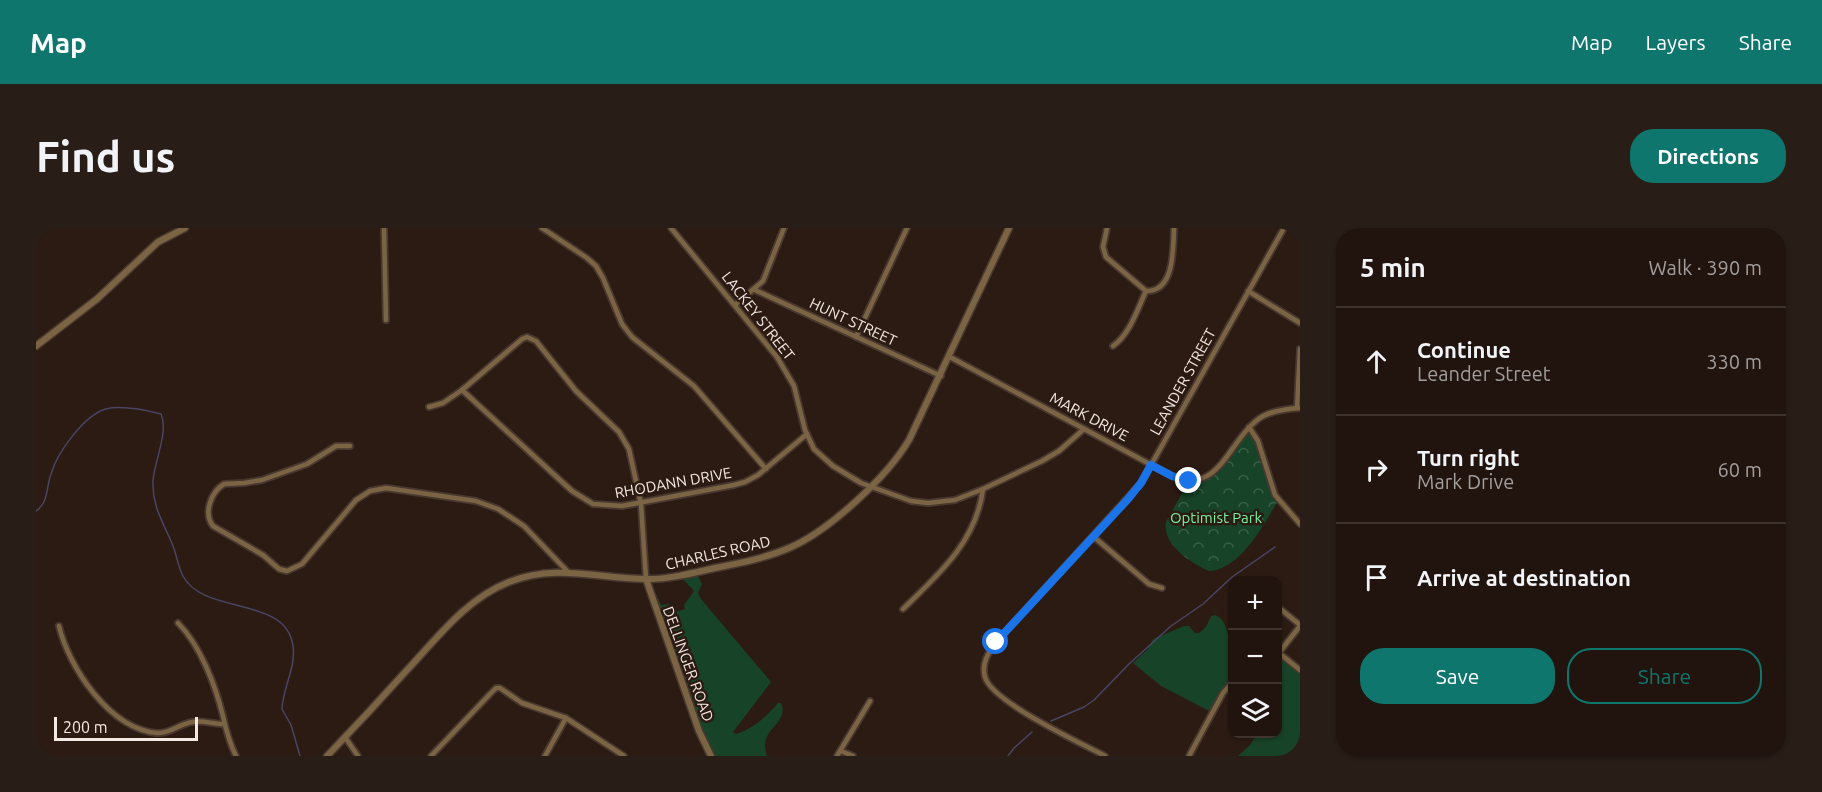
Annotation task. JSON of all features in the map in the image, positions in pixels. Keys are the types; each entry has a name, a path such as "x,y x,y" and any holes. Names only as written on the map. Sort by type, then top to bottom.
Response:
{"street":[{"path":"36,346 98,299 158,242 185,228"},
{"path":"384,228 386,320"},
{"path":"542,228 596,266 622,324 632,337 694,386 766,468"},
{"name":"LACKEY STREET","path":"671,228 772,350 789,376 814,449 822,458 845,474 901,498 928,503 955,500 1052,456 1084,429"},
{"path":"735,305 754,290 768,271 784,228"},
{"path":"856,337 907,228"},
{"name":"CHARLES ROAD","path":"327,756 453,620 493,590 516,580 546,573 568,572 646,579 677,576 759,558 791,548 820,529 872,487 905,447 941,376 1009,228"},
{"path":"1107,228 1103,247 1106,257 1146,291"},
{"path":"1146,291 1161,286 1168,272 1172,260 1174,228"},
{"name":"LEANDER STREET","path":"1104,756 1005,700 989,686 984,672 985,662 992,647 1141,483 1284,228"},
{"name":"HUNT STREET","path":"754,290 941,376"},
{"path":"1113,346 1127,332 1146,291"},
{"path":"1248,291 1300,323"},
{"path":"429,407 443,403 462,390 522,339 532,338 541,346 576,391 622,437 629,449 641,504 646,579"},
{"path":"1299,408 1300,349"},
{"name":"MARK DRIVE","path":"950,357 1181,480 1189,481 1206,477 1222,462 1249,427 1262,417 1299,408"},
{"name":"RHODANN DRIVE","path":"462,390 580,497 593,504 607,507 641,504 746,482 807,434"},
{"path":"1249,427 1258,441 1275,495 1300,524"},
{"path":"350,446 336,446 307,464 262,480 224,484 216,491 209,506 209,520 213,526 263,555 279,569 287,571 302,564 350,506 363,495 378,489 386,488 476,501 506,512 524,526 568,572"},
{"path":"903,609 958,553 972,528 983,489"},
{"path":"1094,537 1149,584 1162,588"},
{"name":"DELLINGER ROAD","path":"646,579 699,731 711,756"},
{"path":"1282,610 1300,626 1282,648"},
{"path":"178,623 190,636 197,649 215,691 228,738 236,756"},
{"path":"59,626 62,641 87,684 120,719 144,730 164,734 183,724 193,722 224,724"},
{"path":"1282,656 1300,670"},
{"path":"1189,756 1223,693 1232,684"},
{"path":"431,756 496,688 500,688 522,704 566,718 624,756"},
{"path":"837,756 870,701"},
{"path":"545,756 555,742 566,718"},
{"path":"345,737 358,756"},
{"path":"841,751 853,756"}],"green space":[{"name":"Optimist Park","path":"1249,427 1254,433 1279,499 1259,532 1241,554 1221,568 1209,571 1186,558 1173,546 1168,538 1166,522 1189,481 1210,475"},
{"path":"696,572 702,584 698,593 701,599 771,682 733,732 736,734 748,729 778,703 781,703 783,710 781,717 766,739 767,756 709,756 652,600 658,598 661,605 669,604 672,613 685,609 684,605 694,591 682,575"},
{"path":"1215,615 1222,620 1228,634 1228,689 1213,713 1161,686 1133,663 1148,649 1153,639 1184,626 1189,626 1195,633 1199,633 1206,627 1211,616"},
{"path":"1282,657 1300,670 1300,737 1298,742 1300,756 1238,756 1254,738 1282,738"}],"waterway":[{"path":"36,511 45,499 51,474 59,456 72,436 89,419 112,408 134,408 161,414 163,429 154,473 154,499 181,573 193,588 208,597 261,612 276,619 287,630 293,646 293,654 282,709 291,725 300,756"},
{"path":"1051,721 1084,707 1094,700 1171,626 1203,604 1232,577 1275,547"},
{"path":"1008,756 1032,732"}],"route":[{"path":"996,642 1128,499 1141,483 1151,465 1181,480 1189,481"}]}
